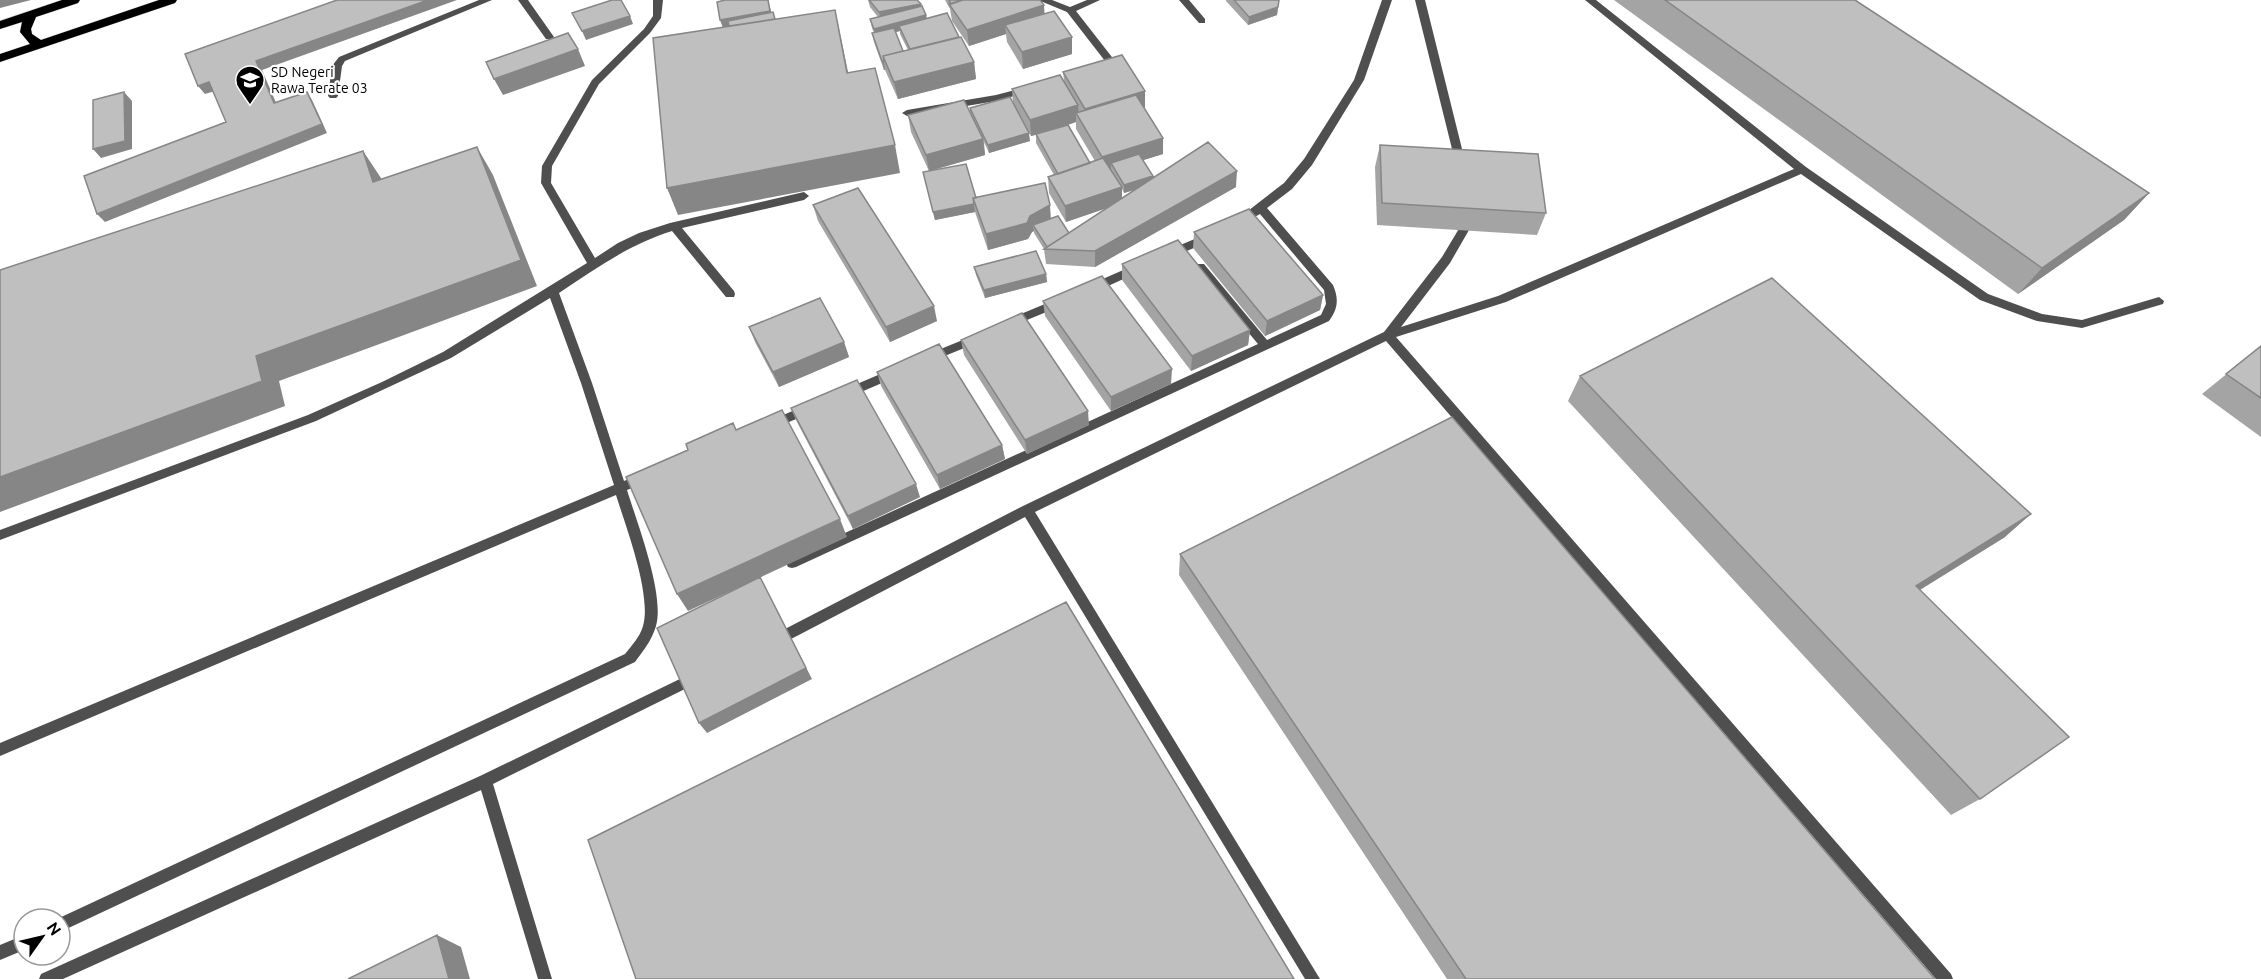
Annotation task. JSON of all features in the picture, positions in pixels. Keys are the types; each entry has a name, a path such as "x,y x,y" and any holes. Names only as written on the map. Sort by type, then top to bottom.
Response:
{"main road":[{"path":"0,25 74,0"},
{"path":"0,58 171,0"},
{"path":"32,14 25,24 24,33 30,40 40,45"}],"street":[{"path":"333,96 337,66 342,59 487,0"},
{"path":"523,0 549,37"},
{"path":"593,264 546,183 547,166 595,82 647,32 657,16 658,0"},
{"path":"1042,0 1070,10 1110,61 1108,68 1095,74"},
{"path":"1070,10 1095,0"},
{"path":"1184,0 1202,21"},
{"path":"1086,290 1228,227 1261,208 1288,186 1308,162 1359,80 1387,0"},
{"path":"1420,0 1462,172"},
{"path":"1590,0 1802,170 1984,297 2042,318 2082,324 2159,300"},
{"path":"907,113 996,98 1037,86"},
{"path":"788,634 1028,510 1388,335 1502,299 1802,170"},
{"path":"0,535 301,422 355,399 447,355 632,241 674,226 804,196"},
{"path":"792,563 1325,318 1331,310 1332,295 1323,280 1261,208"},
{"path":"674,226 730,294"},
{"path":"1388,335 1446,260 1464,230"},
{"path":"1184,248 1266,346"},
{"path":"72,919 630,658 645,639 652,618 646,576 621,488 574,344 553,291"},
{"path":"838,397 1065,300"},
{"path":"1388,335 1946,979"},
{"path":"762,429 816,406"},
{"path":"0,750 654,474"},
{"path":"1028,510 1313,979"},
{"path":"46,979 485,781 686,682"},
{"path":"485,781 545,979"}],"building":[{"name":"SD Negeri Rawa Terate 03","path":"337,0 428,0 256,61 274,103 307,92 322,124 97,214 84,176 226,122 209,82 198,86 185,54"},
{"path":"612,0 621,0 630,16 582,31 572,13"},
{"path":"768,0 770,11 720,20 717,2"},
{"path":"869,0 917,0 921,4 879,12"},
{"path":"949,0 963,0 951,4"},
{"path":"963,0 1040,0 1044,5 967,30 949,4"},
{"path":"1234,0 1279,0 1278,7 1249,17"},
{"path":"1665,0 1855,0 2149,193 2042,268"},
{"path":"922,6 926,15 874,29 870,19"},
{"path":"835,10 847,73 875,68 895,145 667,188 653,38"},
{"path":"1054,11 1072,37 1022,52 1005,25"},
{"path":"773,12 775,19 729,26 728,21"},
{"path":"947,13 959,37 910,49 899,26"},
{"path":"894,28 903,51 883,56 884,61 882,61 872,33"},
{"path":"568,33 578,49 494,79 486,62"},
{"path":"961,37 974,62 894,82 883,56"},
{"path":"1122,55 1145,91 1085,109 1063,72"},
{"path":"1060,75 1078,105 1030,120 1012,89"},
{"path":"124,92 125,141 93,149 93,100"},
{"path":"1136,95 1163,138 1102,157 1076,113"},
{"path":"1010,97 1029,133 988,145 970,108"},
{"path":"964,100 983,139 926,155 908,115"},
{"path":"1068,125 1090,163 1058,174 1036,134"},
{"path":"1208,142 1237,171 1095,251 1044,249"},
{"path":"1380,145 1538,154 1546,213 1382,203"},
{"path":"477,147 521,260 256,356 262,381 0,477 0,270 363,151 373,182"},
{"path":"1139,154 1153,176 1124,185 1111,163"},
{"path":"1103,158 1122,187 1065,206 1048,177"},
{"path":"966,164 976,198 973,198 974,204 933,212 923,172"},
{"path":"1045,183 1050,205 1030,216 1027,223 986,234 973,198"},
{"path":"858,188 934,306 886,327 813,205"},
{"path":"1249,209 1323,295 1267,321 1194,232"},
{"path":"1058,216 1069,233 1047,247 1033,225"},
{"path":"1178,240 1250,330 1192,356 1122,264"},
{"path":"1036,251 1046,274 984,290 974,267"},
{"path":"1102,276 1172,369 1111,397 1043,301"},
{"path":"1772,278 2031,514 1916,586 2069,737 1980,799 1580,376"},
{"path":"820,298 844,342 773,372 749,327"},
{"path":"1022,313 1088,411 1025,440 961,340"},
{"path":"939,344 1002,445 937,475 877,372"},
{"path":"2261,346 2261,398 2226,374"},
{"path":"857,380 916,484 848,516 791,408"},
{"path":"782,410 840,519 677,594 626,477 688,450 686,444 733,423 736,430"},
{"path":"1452,417 1935,979 1466,979 1180,554"},
{"path":"760,577 806,668 699,723 657,628"},
{"path":"1066,602 1294,979 636,979 588,840"},
{"path":"437,935 449,979 348,979"}],"place":[{"name":"SD Negeri Rawa Terate 03","path":"250,106"}]}
